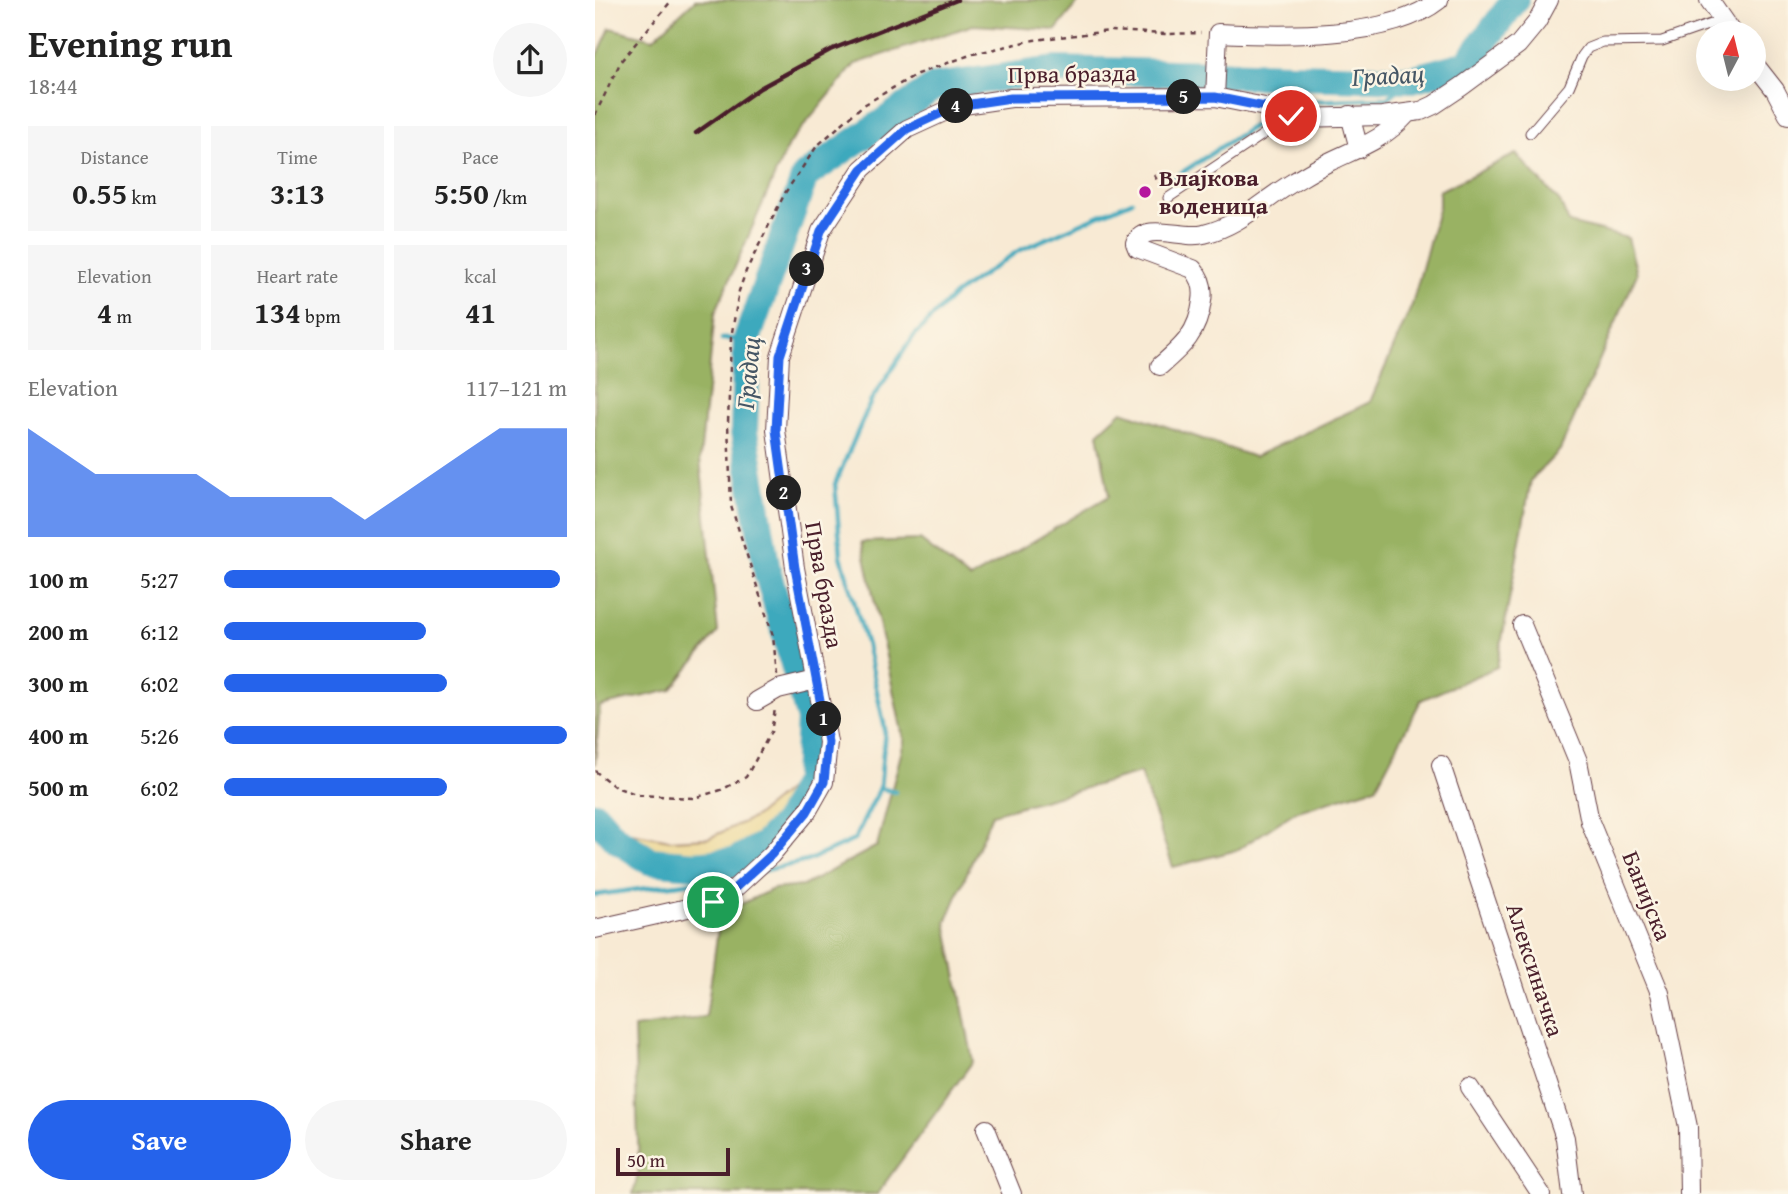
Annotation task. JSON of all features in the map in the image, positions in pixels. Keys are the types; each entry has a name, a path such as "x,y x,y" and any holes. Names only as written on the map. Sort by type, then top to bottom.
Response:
{"street":[{"path":"1215,91 1218,39 1318,34 1392,23 1439,0"},
{"name":"Прва бразда","path":"595,929 713,902 735,888 771,855 807,812 824,782 828,742 795,568 776,430 780,356 821,231 862,169 907,129 957,106 1011,98 1134,100 1215,91 1291,116 1308,118 1407,114 1434,105 1518,45 1537,22 1549,0"},
{"path":"1709,0 1723,21"},
{"path":"1766,79 1788,115"},
{"path":"1160,366 1197,327 1203,291 1198,274 1193,269 1137,248 1136,239 1153,231 1194,237 1219,231 1242,219 1288,185 1328,162 1359,149 1397,126 1407,114"},
{"path":"1350,115 1359,149"},
{"name":"Банијска","path":"1522,625 1578,761 1590,822 1660,993 1688,1128 1689,1194"},
{"path":"757,701 778,689 816,680"},
{"name":"Алексиначка","path":"1441,765 1565,1139 1572,1194"},
{"path":"1470,1087 1541,1194"},
{"path":"986,1129 1012,1194"}],"lane":[{"path":"1530,133 1569,87 1588,48 1603,42 1662,41 1696,34"},
{"path":"1168,198 1291,116"}],"path":[{"path":"595,115 621,61 672,0"},
{"path":"595,771 615,787 639,796 694,798 721,790 746,777 771,732 778,689 773,636 731,506 728,423 731,338 739,291 746,271 785,193 817,146 862,106 917,74 973,54 1034,40 1110,31 1218,39"}],"green space":[{"path":"695,0 1080,0 1056,30 973,25 855,64 788,145 715,313 700,459 718,632 671,690 600,706 595,765 595,61 610,28 653,39"},
{"path":"1516,154 1560,202 1569,223 1628,238 1637,274 1560,450 1531,480 1497,667 1421,700 1376,787 1295,812 1237,850 1173,867 1140,773 992,814 946,922 973,1061 877,1194 633,1194 639,1169 634,1028 706,1017 720,914 773,889 803,886 877,846 904,742 862,542 920,540 970,579 1109,496 1098,433 1122,411 1254,457 1370,402 1412,305 1439,206 1439,191"}],"sand":[{"path":"807,781 788,820 765,844 735,861 695,865 650,861 615,838 631,833 670,840 709,838 755,817 790,788"}],"waterway":[{"name":"Градац","path":"595,815 615,838 650,861 695,865 735,861 765,844 788,820 807,781 810,719 767,571 744,432 747,339 805,176 934,87 1054,70 1412,79 1467,64 1515,0"},
{"path":"1290,110 1313,101 1388,98 1412,79"},
{"path":"1169,181 1261,121 1276,115"},
{"path":"762,871 807,861 854,840 880,788 885,729 867,646 841,556 835,484 871,401 913,337 954,295 1018,251 1132,201"},
{"path":"722,339 747,339"},
{"path":"880,788 895,792"},
{"path":"595,895 740,876"}],"railway":[{"path":"696,133 760,88 830,50 957,0"}],"place":[{"name":"Влајкова воденица","path":"1145,192"}],"route":[{"path":"713,902 735,888 771,855 807,812 824,782 828,742 795,568 776,430 780,356 821,231 862,169 907,129 957,106 1011,98 1215,97 1270,108 1291,116"}]}
